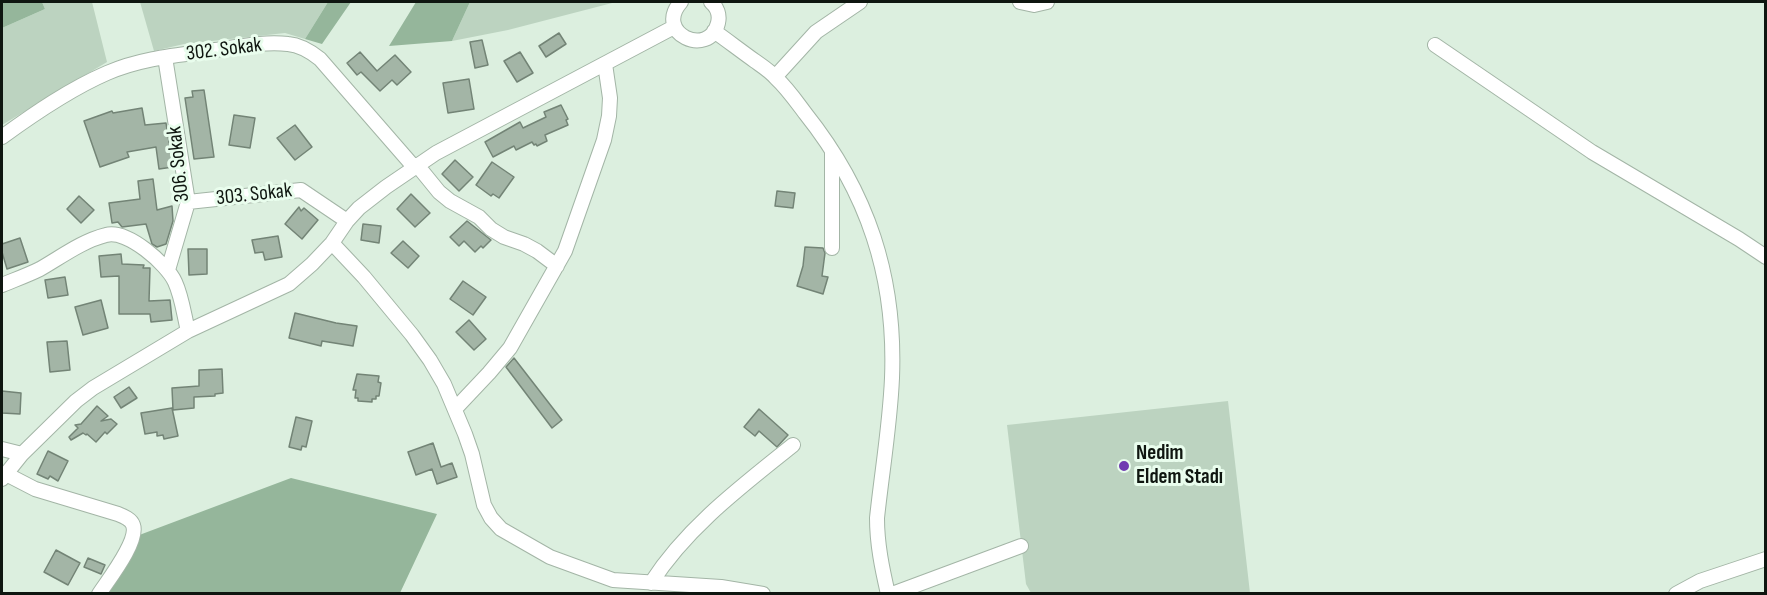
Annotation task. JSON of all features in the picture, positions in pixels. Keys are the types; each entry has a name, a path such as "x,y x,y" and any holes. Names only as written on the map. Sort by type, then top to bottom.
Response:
{"street":[{"path":"681,2 674,13 674,27 680,34 694,41 709,37 714,31 719,18 718,11 711,2"},
{"path":"776,77 816,32 860,2"},
{"path":"1020,2 1034,5 1047,2"},
{"path":"99,594 134,537 133,525 118,514 35,489 4,476 22,454 76,401 93,388 188,331 290,284 332,243 347,221 373,197 416,166 436,153 674,27"},
{"path":"714,31 776,77 811,120 832,150 853,187 882,262 891,316 892,377 877,524 879,550 890,594 1021,546"},
{"name":"302. Sokak","path":"2,136 55,100 106,73 127,65 165,57 265,44 290,44 309,51 321,59 439,192 450,201 479,217 491,229 537,251 557,266"},
{"path":"1435,45 1592,152 1766,257"},
{"name":"306. Sokak","path":"165,57 188,202 168,270"},
{"path":"455,409 510,348 565,251 604,140 610,98 605,64"},
{"path":"832,150 832,248"},
{"name":"303. Sokak","path":"188,202 301,190 347,221"},
{"path":"2,285 38,270 80,246 112,234 135,242 168,270 178,289 188,331"},
{"path":"332,243 364,277 430,360 444,384 472,454 484,505 491,518 501,529 550,558 613,579 721,587 764,594"},
{"path":"651,583 662,565 709,514 793,445"},
{"path":"2,449 22,454"},
{"path":"1676,594 1700,581 1766,559"}],"green space":[{"path":"2,2 42,2 45,9 2,28"},
{"path":"42,2 92,2 107,62 2,125 2,28 45,9"},
{"path":"140,2 328,2 305,39 285,33 184,44 154,51"},
{"path":"328,2 351,2 322,44 305,39"},
{"path":"416,2 470,2 452,41 389,46"},
{"path":"470,2 616,2 508,30 452,41"},
{"name":"Nedim Eldem Stadı","path":"1228,401 1250,593 1031,593 1026,584 1007,425"},
{"path":"291,478 437,514 400,593 99,594 134,537"}],"building":[{"path":"559,33 566,44 546,57 539,46"},
{"path":"482,40 488,65 475,68 470,42"},
{"path":"360,52 377,71 395,55 411,72 397,85 392,80 380,91 361,72 357,75 347,63"},
{"path":"520,52 533,73 517,82 504,61"},
{"path":"469,79 474,109 448,113 443,83"},
{"path":"204,90 214,157 194,159 185,98 193,97 192,91"},
{"path":"561,105 568,119 566,120 568,125 545,135 547,141 537,146 532,142 516,150 514,146 493,157 485,142 520,122 523,128 546,117 544,112"},
{"path":"142,108 145,125 166,123 173,167 159,169 156,147 127,152 129,157 100,167 84,121 112,111 113,113"},
{"path":"234,115 255,118 250,148 229,145"},
{"path":"295,125 312,147 295,160 277,138"},
{"path":"455,160 473,177 459,191 442,174"},
{"path":"492,162 514,177 499,198 493,194 491,196 476,185"},
{"path":"153,179 157,210 172,206 173,221 166,244 157,247 152,244 146,224 122,227 118,222 112,223 109,203 140,199 138,181"},
{"path":"777,191 795,193 793,208 775,206"},
{"path":"411,194 430,213 415,227 397,209"},
{"path":"79,196 94,210 81,223 67,209"},
{"path":"299,207 301,211 304,208 318,220 302,239 285,224"},
{"path":"467,221 491,240 475,252 464,241 459,246 450,237"},
{"path":"363,224 381,226 379,243 361,240"},
{"path":"278,236 282,257 265,260 263,252 255,253 252,240"},
{"path":"20,238 28,262 7,269 2,244"},
{"path":"403,241 419,256 408,268 391,253"},
{"path":"805,247 823,248 825,253 822,276 828,277 823,294 797,286 803,266"},
{"path":"188,249 207,249 207,274 189,275"},
{"path":"121,254 122,264 144,265 143,268 150,268 149,301 170,300 172,320 151,322 150,314 119,314 119,276 101,277 99,256"},
{"path":"65,277 68,295 48,298 45,280"},
{"path":"463,281 486,297 473,315 450,299"},
{"path":"101,300 108,328 83,335 75,307"},
{"path":"295,313 357,326 353,346 322,341 321,346 289,338"},
{"path":"469,320 486,339 474,350 456,332"},
{"path":"67,341 70,370 50,372 47,342"},
{"path":"514,358 562,420 552,428 506,367"},
{"path":"222,369 223,393 215,394 215,396 194,397 194,408 173,410 172,388 199,386 199,370"},
{"path":"357,374 379,376 378,382 381,383 379,396 372,399 372,402 358,401 358,398 355,398 356,390 353,390"},
{"path":"129,387 137,398 121,408 114,397"},
{"path":"2,391 21,393 20,414 2,413"},
{"path":"97,406 108,416 101,421 111,419 117,424 96,442 83,433 71,440 69,437 78,428 75,425 81,424"},
{"path":"172,408 178,436 164,439 163,435 157,436 157,432 145,434 141,413"},
{"path":"759,409 788,435 777,447 759,431 755,436 744,427"},
{"path":"296,417 312,421 306,447 302,446 301,450 289,447"},
{"path":"433,443 441,467 452,463 457,477 437,484 432,469 416,475 408,452"},
{"path":"48,451 68,461 58,481 50,476 48,479 37,474"},
{"path":"56,550 80,563 68,585 44,572"},
{"path":"88,558 105,565 101,574 84,567"}],"place":[{"name":"Nedim Eldem Stadı","path":"1124,466"}]}
